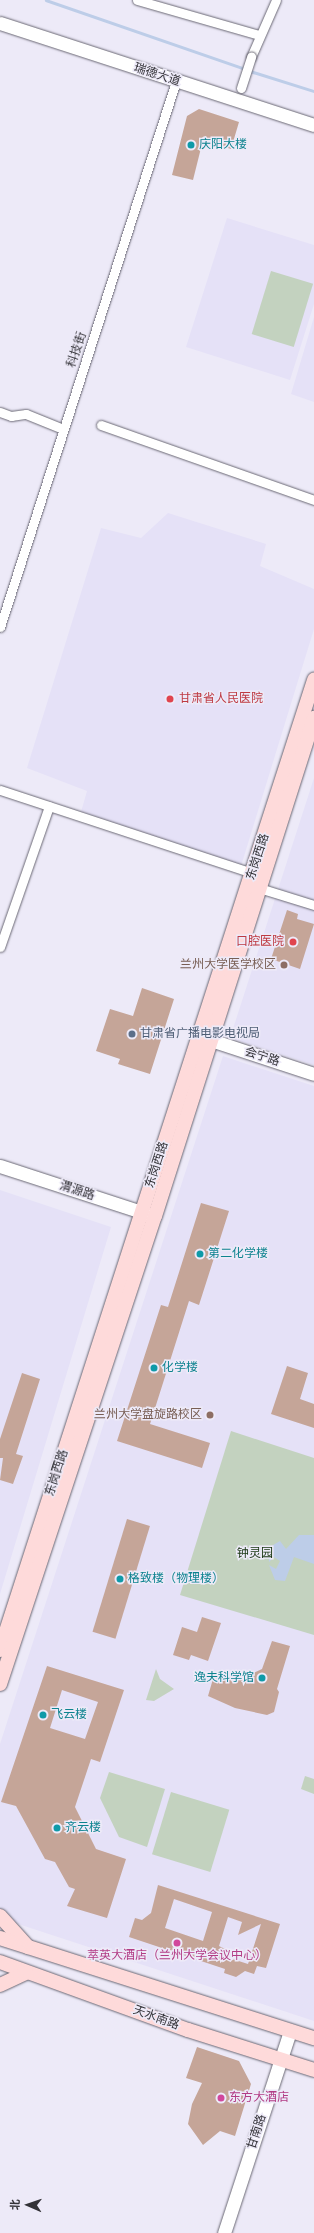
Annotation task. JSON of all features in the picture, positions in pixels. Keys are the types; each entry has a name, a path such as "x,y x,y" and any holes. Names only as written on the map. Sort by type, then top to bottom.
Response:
{"main road":[{"name":"东岗西路","path":"0,1650 141,1212 253,873 314,680"},
{"name":"东岗西路","path":"0,1684 155,1216 314,718"},
{"path":"0,1916 28,1947"},
{"path":"0,1938 314,2038"},
{"name":"天水南路","path":"0,1962 26,1973 280,2060 314,2070"},
{"path":"0,1985 26,1973"}],"street":[{"path":"137,0 259,35"},
{"path":"238,94 259,35 276,0"},
{"name":"瑞德大道","path":"0,23 176,81 238,94 314,125"},
{"name":"科技街","path":"0,627 63,429 119,265 176,81"},
{"path":"0,412 11,416 26,414 63,429"},
{"path":"101,425 314,500"},
{"path":"0,790 253,873"},
{"path":"0,947 50,806"},
{"path":"259,888 314,905"},
{"name":"会宁路","path":"211,1040 314,1074"},
{"name":"渭源路","path":"0,1166 155,1216"},
{"name":"甘南路","path":"224,2233 290,2031"}],"shaded area":[{"path":"227,218 314,245 314,304 290,380 186,347"},
{"path":"314,317 314,402 291,394"},
{"name":"甘肃省人民医院","path":"168,513 266,544 260,566 314,589 314,629 241,866 81,812 87,791 27,768 101,528 141,538"},
{"name":"兰州大学医学校区","path":"314,778 314,1065 230,1038"},
{"name":"兰州大学盘旋路校区","path":"223,1056 314,1086 314,2021 0,1918 0,1744"},
{"path":"0,1190 111,1227 0,1594"}],"green space":[{"path":"271,271 313,284 294,347 252,334"},
{"name":"钟灵园","path":"231,1431 314,1458 314,1635 180,1595"},
{"path":"156,1669 160,1679 174,1689 154,1701 146,1700"},
{"path":"109,1772 165,1789 147,1847 119,1837 100,1798"},
{"path":"305,1776 314,1779 314,1794 301,1789"},
{"path":"171,1792 229,1810 210,1872 152,1854"}],"water":[{"path":"299,1535 314,1535 314,1564 294,1557 285,1581 275,1580 269,1565 276,1569 280,1561 274,1557 269,1562 268,1548 280,1541 286,1549"}],"building":[{"name":"庆阳大楼","path":"199,109 239,122 231,149 203,140 193,180 172,175 187,116"},
{"name":"口腔医院","path":"287,910 298,914 297,919 314,924 300,969 271,959"},
{"name":"甘肃省广播电影电视局","path":"142,988 174,999 150,1074 118,1064 120,1059 96,1051 110,1009 133,1016"},
{"name":"化学楼","path":"201,1203 229,1211 199,1305 189,1301 150,1424 210,1443 202,1468 117,1441 161,1305 168,1307"},
{"path":"287,1366 308,1373 300,1399 314,1404 314,1428 271,1414"},
{"path":"22,1373 40,1379 16,1454 23,1456 13,1484 0,1480 3,1458 0,1458 0,1439"},
{"name":"格致楼（物理楼）","path":"127,1519 150,1526 115,1639 93,1632"},
{"path":"202,1617 221,1623 208,1661 191,1655 189,1660 173,1655 182,1627 197,1632"},
{"name":"逸夫科学馆","path":"272,1641 290,1646 277,1689 279,1692 274,1712 267,1715 235,1708 208,1696 215,1672 241,1679 262,1669"},
{"name":"齐云楼","path":"47,1666 124,1690 100,1762 91,1759 75,1807 96,1849 126,1859 107,1918 67,1906 75,1889 69,1887 55,1862 45,1859 16,1806 1,1802","holes":["62,1690 98,1702 85,1739 50,1728"]},
{"path":"158,1885 280,1924 266,1968 257,1966 254,1974 245,1971 236,1977 224,1973 225,1969 129,1937 135,1918 142,1920 151,1913","holes":["174,1899 212,1912 203,1941 165,1928","228,1917 242,1922 238,1935 261,1924 248,1964 223,1956 225,1949 219,1946"]},
{"name":"东方大酒店","path":"197,2047 239,2061 251,2084 235,2136 220,2131 203,2145 188,2124 192,2104 202,2083 186,2078"}],"waterway":[{"path":"46,0 245,69"},
{"path":"250,71 314,91"}],"place":[{"name":"庆阳大楼","path":"191,145"},
{"name":"甘肃省人民医院","path":"170,699"},
{"name":"口腔医院","path":"293,942"},
{"name":"兰州大学医学校区","path":"284,965"},
{"name":"甘肃省广播电影电视局","path":"132,1034"},
{"name":"第二化学楼","path":"200,1254"},
{"name":"化学楼","path":"154,1368"},
{"name":"兰州大学盘旋路校区","path":"210,1415"},
{"name":"格致楼（物理楼）","path":"120,1579"},
{"name":"逸夫科学馆","path":"262,1678"},
{"name":"飞云楼","path":"43,1715"},
{"name":"齐云楼","path":"57,1828"},
{"name":"萃英大酒店（兰州大学会议中心）","path":"177,1943"},
{"name":"东方大酒店","path":"221,2098"}]}
